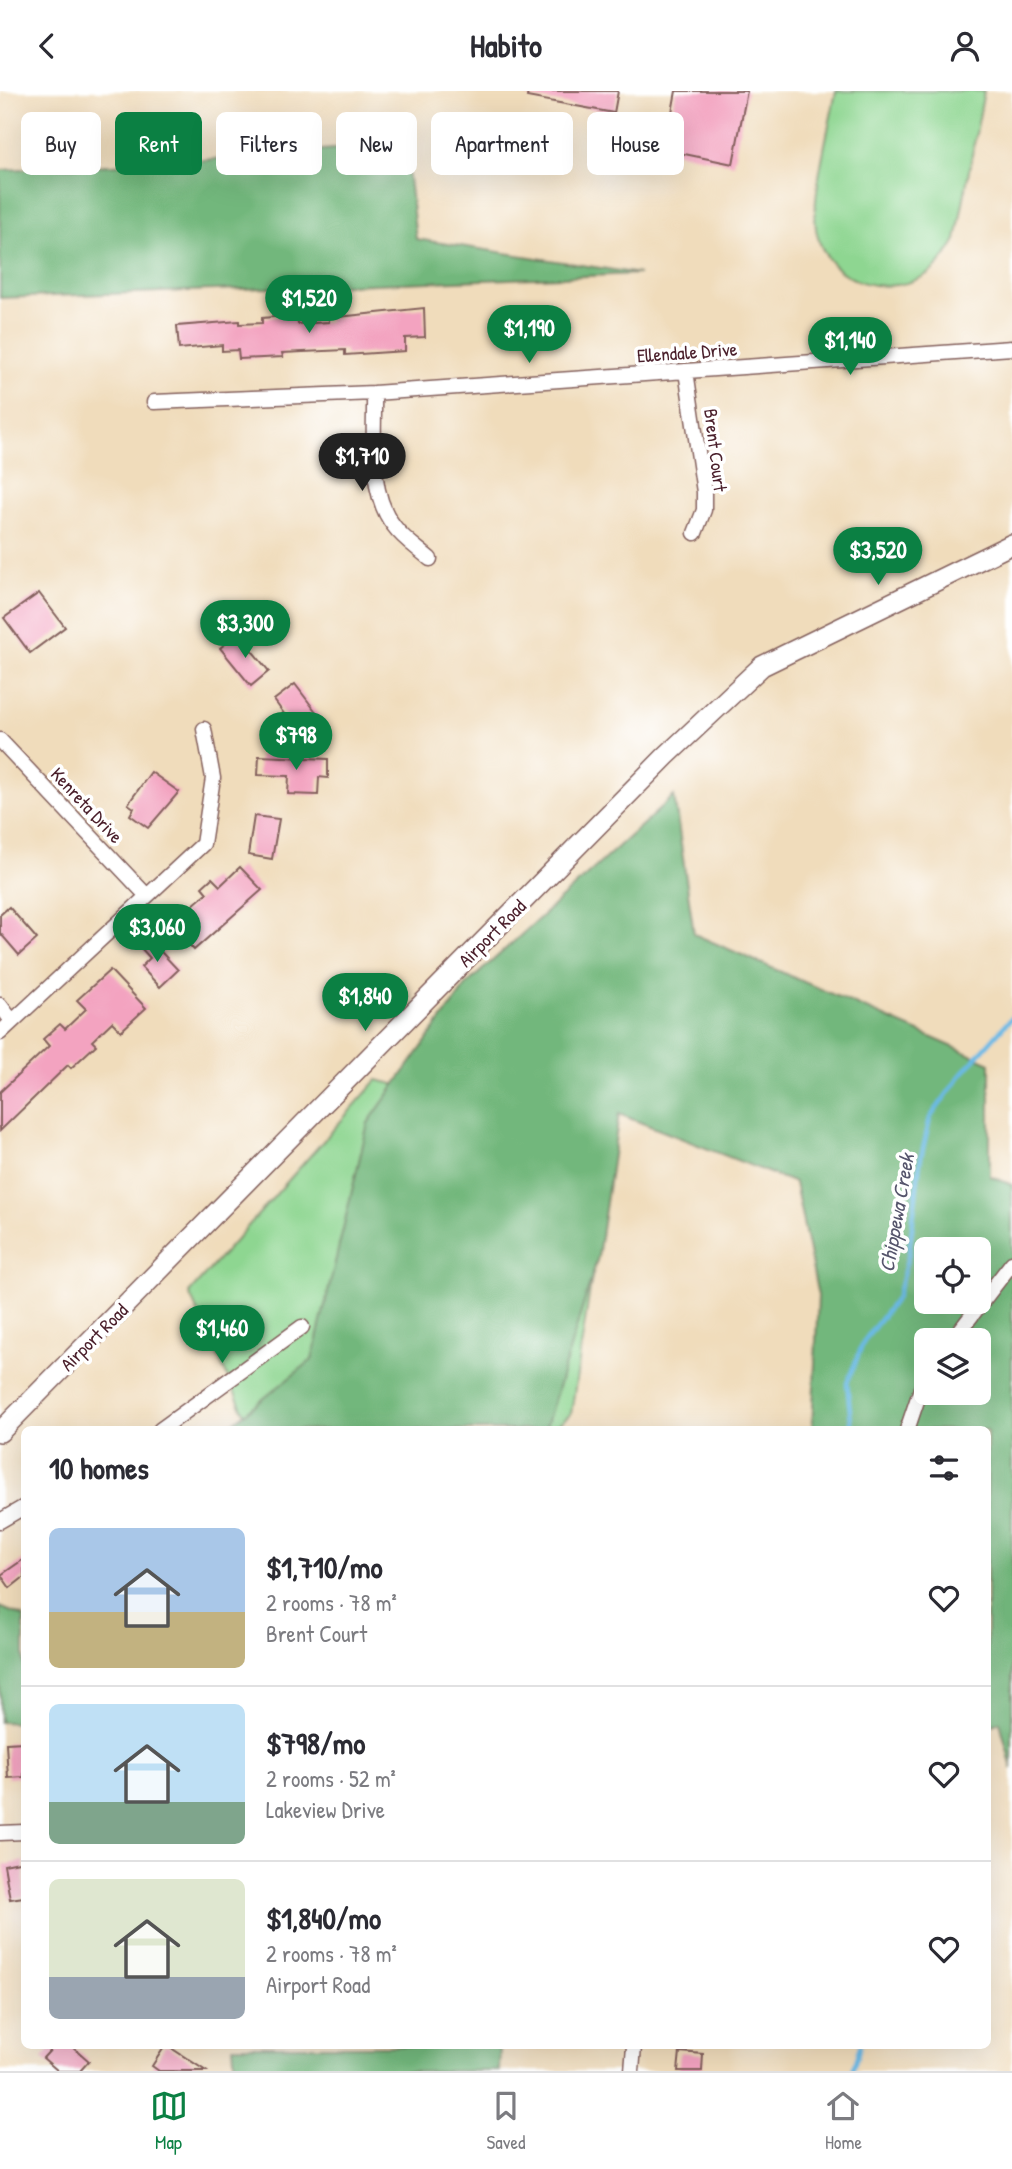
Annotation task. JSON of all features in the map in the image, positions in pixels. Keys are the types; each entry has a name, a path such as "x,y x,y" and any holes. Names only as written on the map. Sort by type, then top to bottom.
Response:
{"main road":[{"name":"Airport Road","path":"0,1431 666,756 762,666 1012,544"}],"street":[{"name":"Ellendale Drive","path":"154,402 374,393 1012,348"},
{"name":"Brent Court","path":"686,371 704,492 704,510 695,533"},
{"path":"374,393 377,480 383,502 393,526 430,559"},
{"path":"0,1033 203,844 213,778 204,729"},
{"name":"Kenreta Drive","path":"0,740 147,896"},
{"path":"0,1005 12,1021"},
{"path":"962,1328 1012,1263"},
{"path":"166,1426 302,1327"},
{"path":"908,1426 915,1405"},
{"path":"0,1520 21,1509"},
{"path":"0,1833 21,1832"},
{"path":"632,2071 634,2049"}],"green space":[{"path":"836,91 984,91 956,240 937,266 913,281 879,286 847,276 834,265 824,251 817,234 815,220 821,164"},
{"path":"336,149 336,175 409,175 416,239 639,274 0,298 0,170 21,169 21,175 101,175 101,165 115,165 115,175 202,175 202,160 216,159 216,175 322,175 322,150"},
{"path":"674,796 694,934 990,1063 990,1176 1012,1185 1012,1769 1000,1722 991,1725 991,1426 812,1426 818,1296 795,1183 619,1114 598,1257 546,1426 229,1426 312,1360 368,1123 467,984"},
{"path":"377,1080 613,1137 571,1414 557,1426 250,1426 189,1293"},
{"path":"0,1607 21,1616 21,1723 0,1722"},
{"path":"233,2049 500,2049 499,2071 235,2071"}],"building":[{"path":"528,91 618,91 614,112 527,97"},
{"path":"676,91 747,91 733,164 684,154 684,112 672,112"},
{"path":"424,308 425,337 405,338 405,351 345,355 345,350 282,353 283,357 239,359 238,350 222,351 222,345 179,349 177,326 239,321 239,324 262,323 262,318 297,315 298,324 329,322 329,318"},
{"path":"39,593 65,627 30,653 4,618"},
{"path":"238,634 269,671 251,686 220,648"},
{"path":"295,684 320,717 298,733 274,700"},
{"path":"259,756 328,759 328,778 319,777 318,795 288,794 289,776 258,775"},
{"path":"151,772 179,792 148,828 130,815 134,808 128,804"},
{"path":"254,816 279,819 272,859 248,855"},
{"path":"240,867 262,890 194,950 171,924 207,893 202,887 212,878 220,886"},
{"path":"9,907 37,939 19,955 0,933 0,915"},
{"path":"149,939 178,970 160,987 141,967 150,958 140,947"},
{"path":"110,970 146,1008 121,1031 112,1022 92,1041 96,1045 71,1068 68,1065 0,1131 0,1092 49,1046 43,1039 60,1024 65,1029 86,1009 77,1000"},
{"path":"21,1561 21,1579 10,1588 1,1575"},
{"path":"21,1742 21,1777 8,1778 6,1743"},
{"path":"21,1862 21,1897 10,1899 4,1865"},
{"path":"51,2049 75,2049 89,2061 80,2071 58,2071 43,2058"},
{"path":"163,2049 173,2049 206,2071 159,2071 152,2066"},
{"path":"680,2052 703,2054 702,2071 678,2071"}],"waterway":[{"name":"Chippewa Creek","path":"852,1426 847,1383 864,1341 897,1297 909,1253 920,1162 930,1118 960,1076 1012,1017"},
{"name":"Chippewa Creek","path":"852,2071 859,2049"}]}
